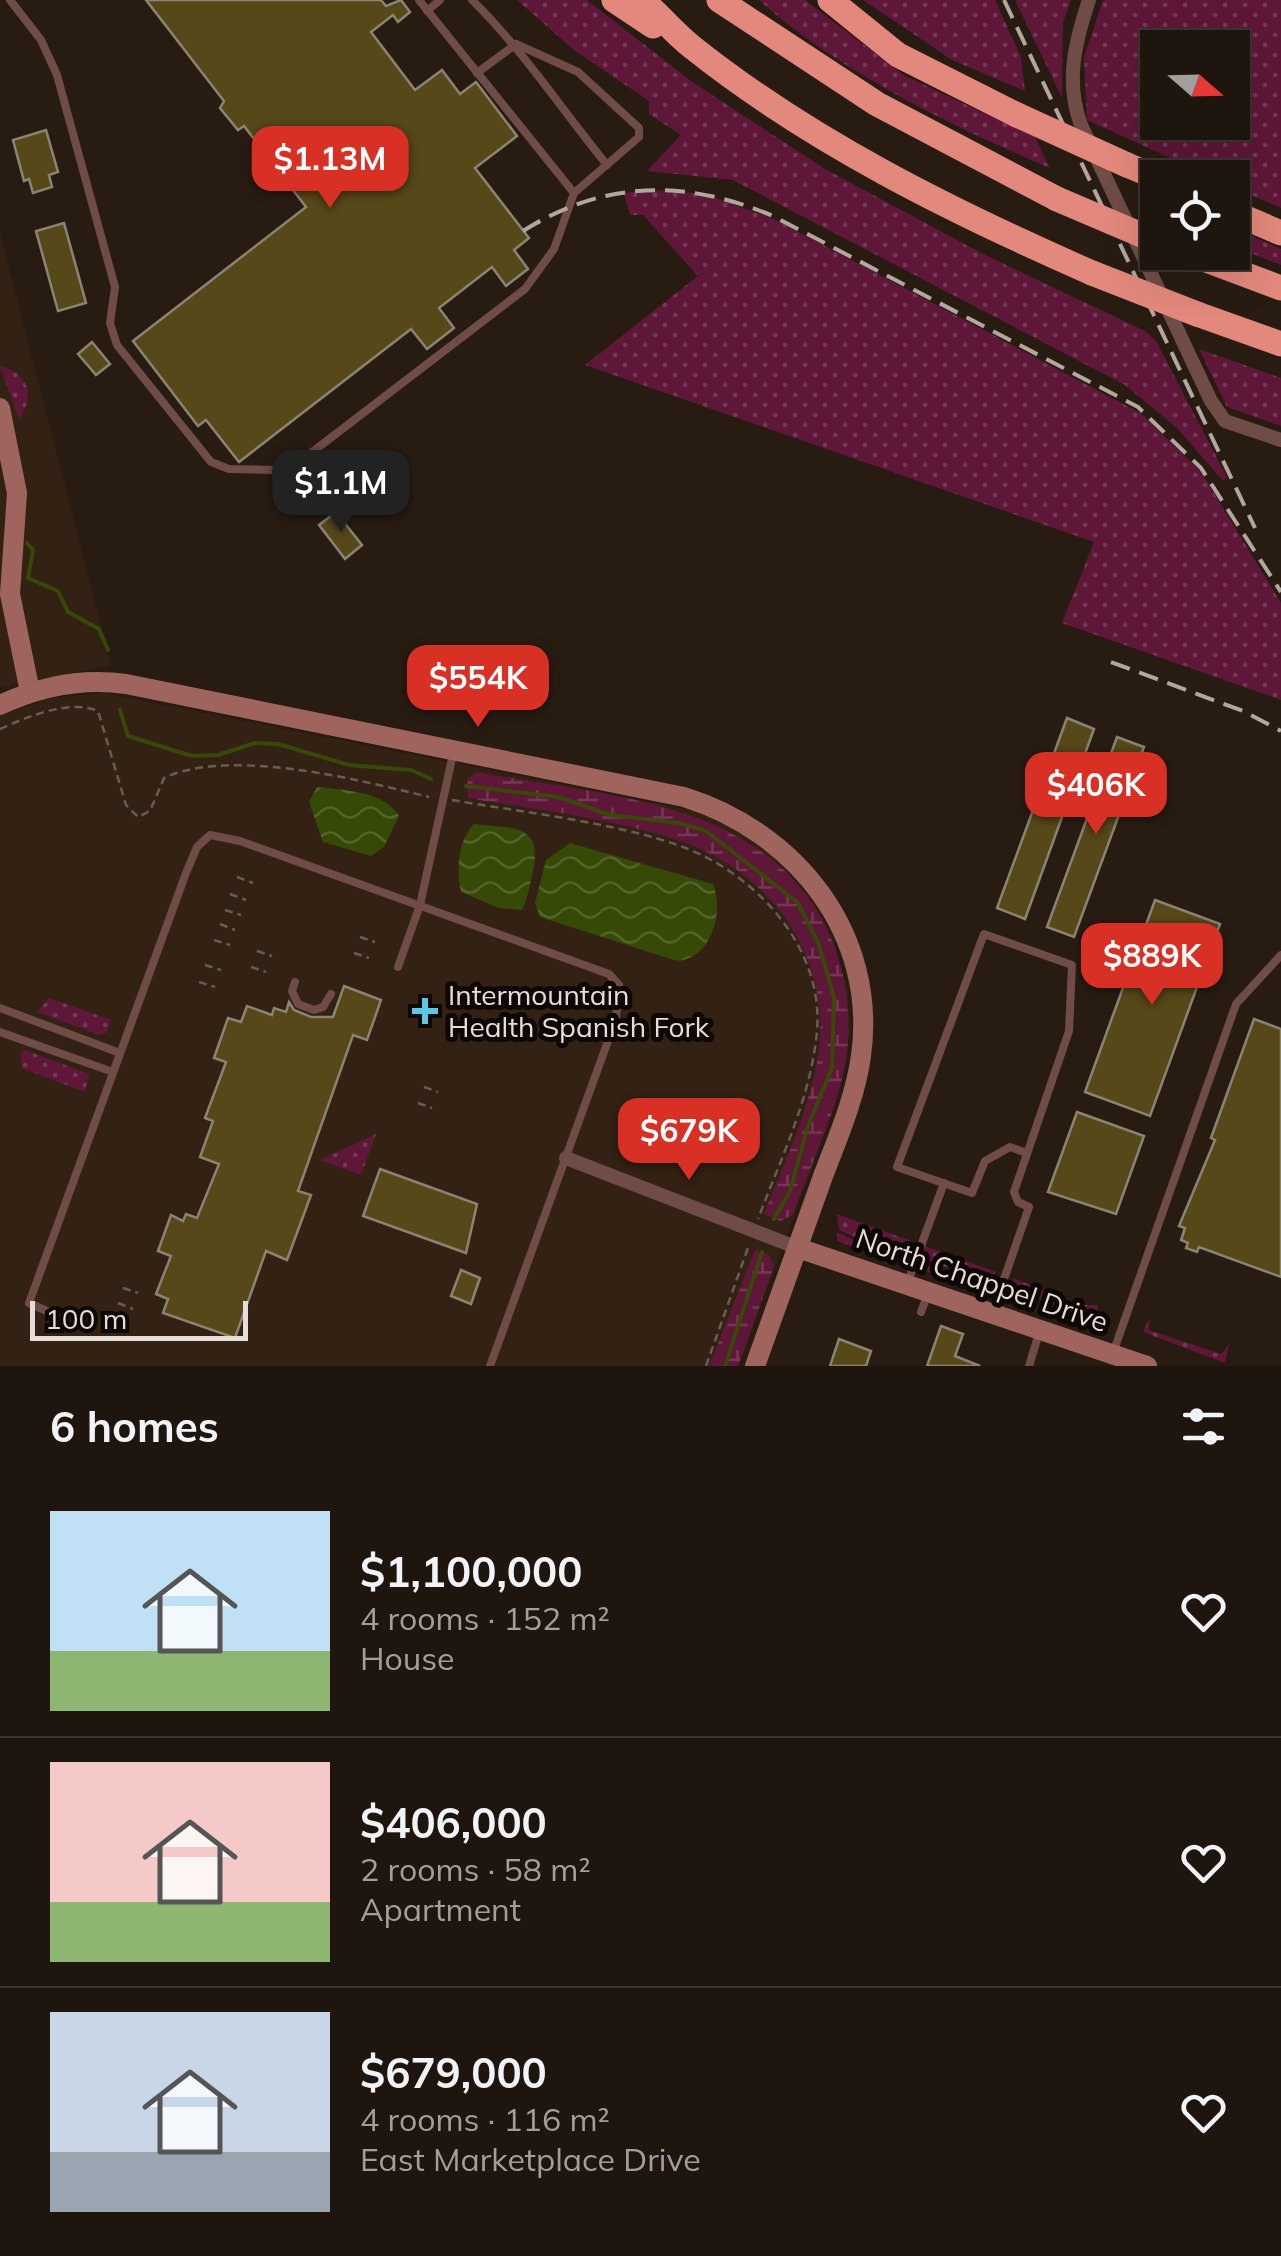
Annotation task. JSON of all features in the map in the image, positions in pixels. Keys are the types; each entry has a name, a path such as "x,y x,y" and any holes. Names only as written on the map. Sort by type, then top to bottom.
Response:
{"highway":[{"path":"614,0 887,172 1010,236 1197,314 1281,344"},
{"path":"642,0 688,45"},
{"path":"720,0 877,104 1057,199 1140,234"},
{"path":"830,0 898,55 1017,115 1140,170"},
{"path":"1250,220 1281,234"},
{"path":"1234,270 1281,288"}],"street":[{"path":"1088,0 1074,44 1072,70 1074,100 1082,126 1211,401 1225,421 1281,440"},
{"path":"0,408 17,493 10,594 30,692"},
{"path":"0,704 30,692 108,682 684,797 750,824 778,844 814,882 840,924 858,972 864,1030 850,1102 755,1366"},
{"path":"566,1158 798,1248"},
{"name":"North Chappel Drive","path":"798,1248 1041,1328 1131,1362"}],"lane":[{"path":"10,0 42,40 57,75 115,287 113,339 206,458 222,468 280,470 294,466 514,300 554,249 574,192 637,140 639,128 578,72 516,44"},
{"path":"419,0 574,192"},
{"path":"427,10 440,0"},
{"path":"472,0 516,44 540,84 606,166"},
{"path":"477,73 516,44"},
{"path":"398,967 420,905 454,750"},
{"path":"62,1318 28,1304 197,847 210,835 240,841 420,905 608,974 619,985 616,1019 490,1366"},
{"path":"992,1312 1029,1206 1014,1198 1024,1152 1069,1031 1072,965 984,934 897,1167 972,1193 985,1161 1010,1147 1024,1152"},
{"path":"1131,1362 1236,1004 1281,955"},
{"path":"295,982 292,990 298,1004 314,1010 323,1007 331,994"},
{"path":"0,1008 120,1052"},
{"path":"0,1032 113,1072"},
{"path":"907,1284 944,1184"},
{"path":"921,1312 928,1291"},
{"path":"1029,1366 1041,1328"}],"path":[{"path":"0,729 59,710 86,707 98,711 126,805 138,817 150,811 164,778 240,766 303,771 429,796"},
{"path":"460,802 682,846 728,869 775,911 797,942 817,1001 814,1055 796,1121 759,1217"},
{"path":"237,877 253,883"},
{"path":"230,894 246,900"},
{"path":"225,910 240,916"},
{"path":"220,924 235,930"},
{"path":"360,937 375,942"},
{"path":"214,940 230,945"},
{"path":"257,951 272,956"},
{"path":"354,953 369,958"},
{"path":"205,965 220,970"},
{"path":"251,967 266,972"},
{"path":"199,982 215,987"},
{"path":"424,1087 438,1092"},
{"path":"418,1103 432,1108"},
{"path":"706,1366 749,1245"},
{"path":"124,1288 138,1293"},
{"path":"118,1303 133,1309"}],"shaded area":[{"path":"0,233 111,665 0,688"},
{"name":"Intermountain Health Spanish Fork","path":"105,693 695,811 734,826 778,860 815,904 832,935 848,990 850,1032 839,1093 739,1366 0,1366 0,715 52,698"}],"green space":[{"path":"517,0 587,0 691,81 825,169 983,254 1145,331 1156,341 1227,477 1223,481 1178,429 1125,385 733,180 647,171 681,135 649,114 649,101 574,50"},
{"path":"759,0 805,0 905,76 1035,137 1050,168 974,134 861,74"},
{"path":"863,0 995,0 1021,57 1025,91 952,60"},
{"path":"1015,0 1071,0 1063,22 1062,98"},
{"path":"1103,0 1281,0 1281,208 1250,194 1250,160 1175,160 1087,120 1084,57"},
{"path":"653,190 705,194 774,219 1142,414 1201,472 1281,603 1281,700 1062,623 1094,542 585,365 698,276 643,215 630,215 624,193"},
{"path":"1250,235 1281,249 1281,265 1250,253"},
{"path":"1199,349 1281,378 1281,426 1227,407"},
{"path":"0,366 17,374 26,386 27,402 19,419"},
{"path":"477,772 629,799 679,812 726,831 768,857 804,892 837,953 845,984 848,1033 835,1103 793,1215 780,1221 764,1214 810,1090 819,1048 820,1015 805,953 790,925 747,878 720,859 691,845 638,829 468,798 467,779"},
{"path":"49,998 111,1020 107,1032 100,1035 37,1012"},
{"path":"22,1049 89,1074 85,1092 21,1068"},
{"path":"376,1134 361,1175 320,1160"},
{"path":"837,1214 996,1272 986,1282 905,1252 874,1246 839,1230"},
{"path":"837,1232 871,1248 983,1283 975,1288 837,1241"},
{"path":"755,1250 769,1255 774,1266 738,1366 709,1366"},
{"path":"1013,1278 1081,1305 1098,1305 1096,1318 1015,1291"},
{"path":"1150,1317 1149,1330 1221,1354 1229,1344 1225,1363 1143,1332"}],"water":[{"path":"317,787 362,793 392,808 399,816 384,847 371,856 323,842 309,802"},
{"path":"474,824 512,828 529,836 535,855 522,910 499,908 461,892 460,856"},
{"path":"570,843 713,884 716,920 707,943 689,958 677,961 540,917 535,903 546,860"}],"building":[{"path":"146,0 381,0 386,6 401,0 410,12 398,22 393,15 371,32 415,90 442,70 460,94 476,82 517,136 475,168 529,238 514,250 528,269 506,286 492,267 439,308 454,328 427,349 411,329 239,462 206,420 198,426 133,341 306,207 244,126 238,130 220,108 224,101"},
{"path":"46,130 58,172 49,175 52,187 33,193 29,179 24,181 13,140"},
{"path":"64,223 86,303 58,311 36,231"},
{"path":"92,342 110,364 96,375 78,354"},
{"path":"336,512 362,545 345,559 319,525"},
{"path":"1067,718 1094,729 1025,919 997,908"},
{"path":"1117,737 1144,747 1074,937 1047,927"},
{"path":"1155,900 1220,924 1150,1116 1085,1092"},
{"path":"344,986 381,1000 367,1040 353,1035 298,1191 311,1195 287,1260 266,1251 235,1338 163,1313 168,1299 156,1294 171,1256 158,1251 171,1215 183,1221 186,1214 197,1218 219,1164 200,1157 213,1121 205,1118 226,1062 214,1058 228,1018 241,1022 247,1006 272,1015 274,1008 286,1012 289,1002 294,1010 311,1017 333,1017"},
{"path":"1254,1019 1281,1029 1281,1277 1199,1247 1197,1252 1186,1248 1188,1243 1181,1240 1185,1228 1179,1226 1215,1140 1211,1138"},
{"path":"1077,1112 1144,1136 1116,1214 1048,1192"},
{"path":"380,1169 477,1204 466,1253 363,1216"},
{"path":"461,1270 480,1278 471,1304 451,1296"},
{"path":"941,1326 963,1334 955,1356 980,1366 927,1366"},
{"path":"839,1339 871,1351 866,1366 830,1366"}],"waterway":[{"path":"27,543 33,550 28,578 58,591 68,612 99,629 108,650"},
{"path":"120,710 128,736 192,756 218,755 255,743 278,744 349,765 411,770 431,779"},
{"path":"466,786 558,797 610,815 679,823 706,831 798,903 819,945 834,998 832,1068 808,1126 790,1191 774,1219"},
{"path":"725,1366 762,1252"}],"railway":[{"path":"1004,0 1255,528"},
{"path":"523,231 584,202 646,190 709,196 773,216 1138,407 1201,468 1281,592"},
{"path":"1111,662 1243,711 1281,731"}],"place":[{"name":"Intermountain Health Spanish Fork","path":"425,1011"}]}
